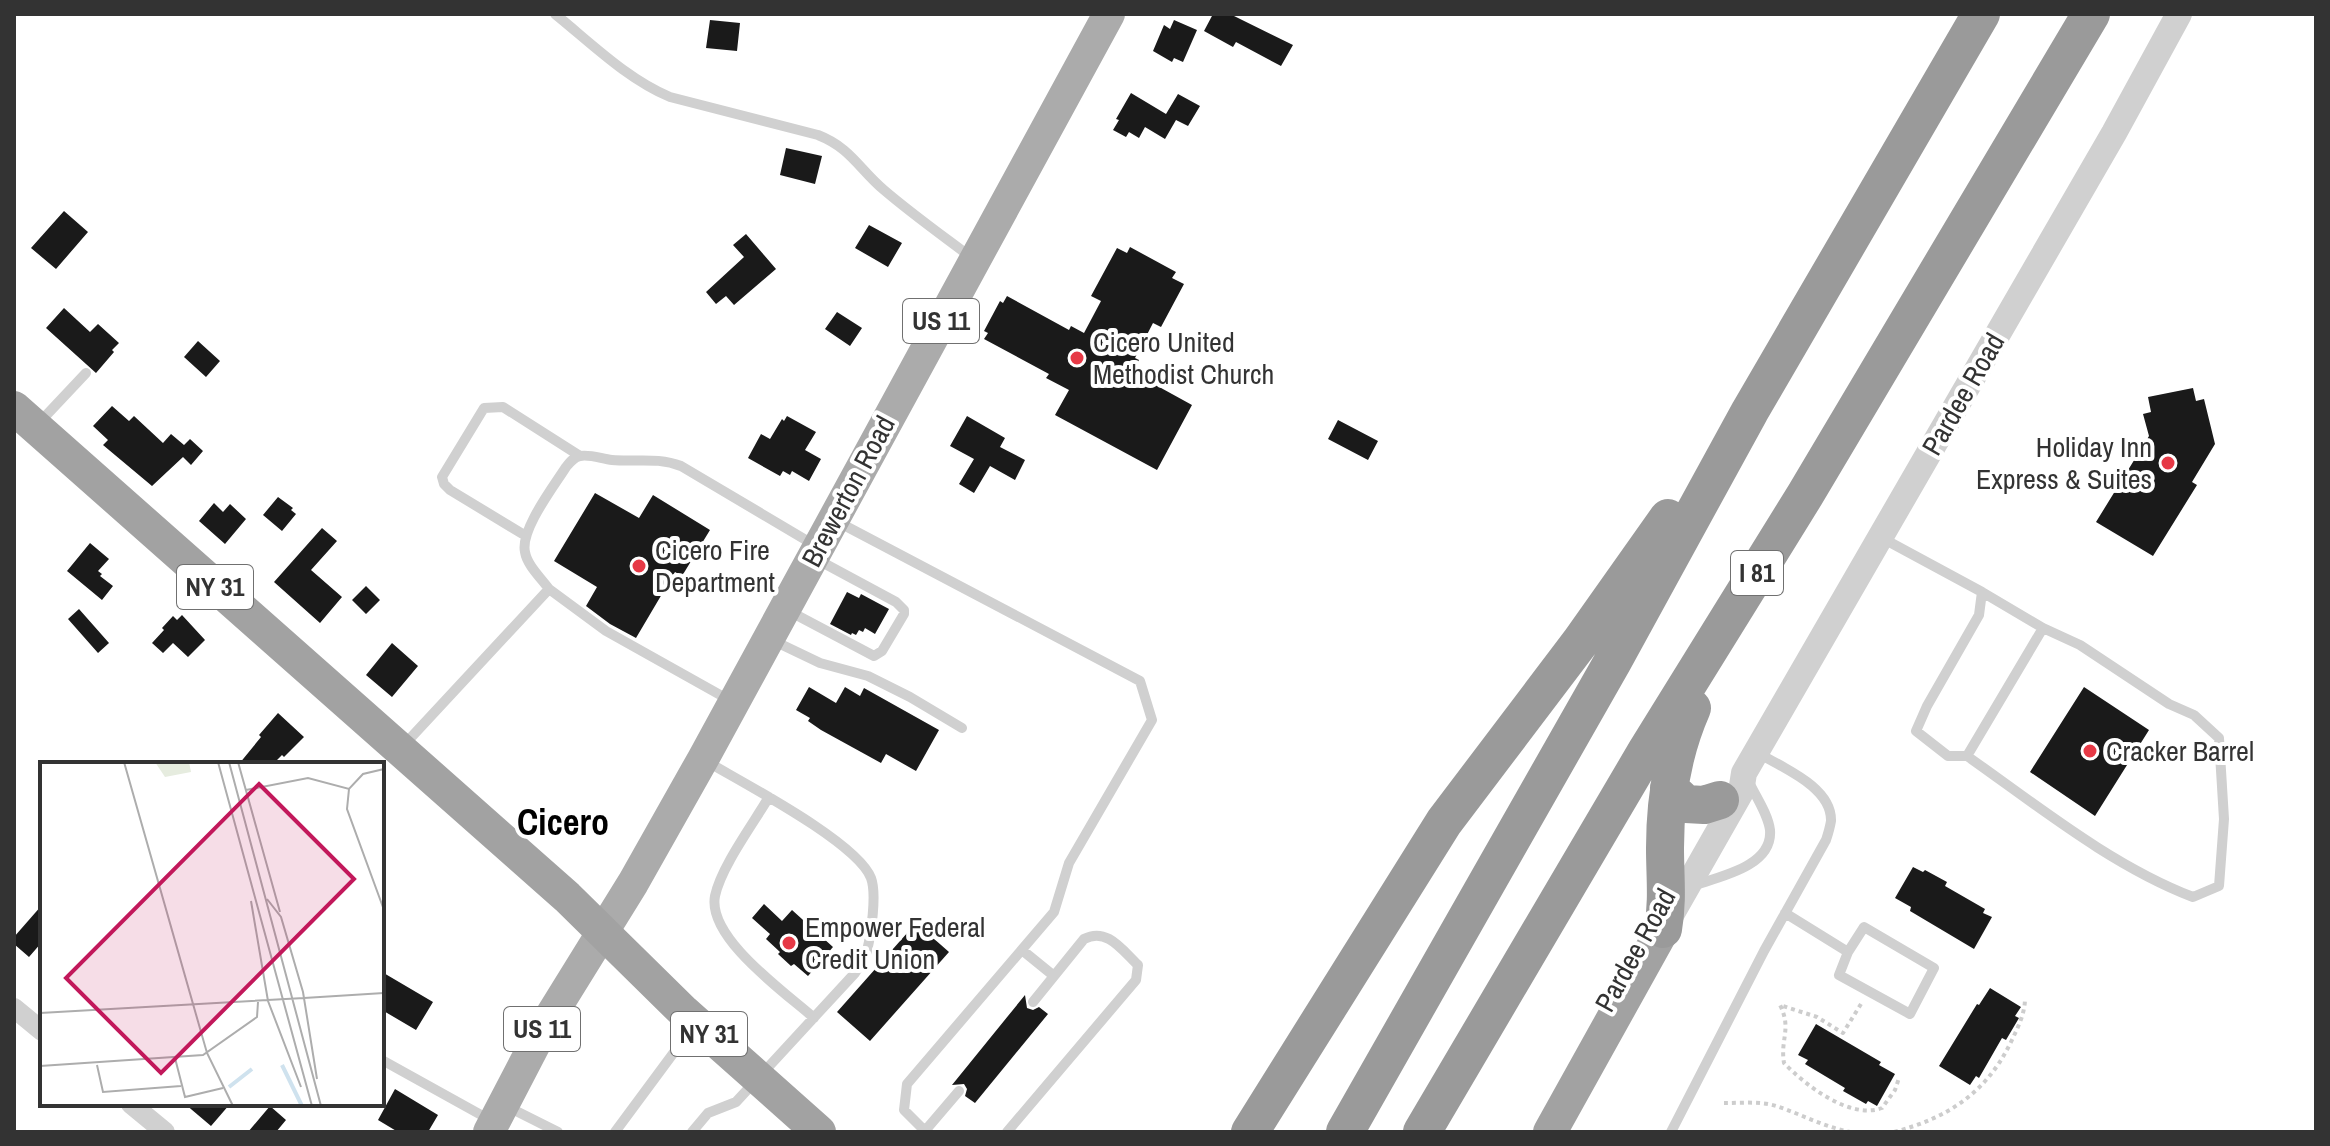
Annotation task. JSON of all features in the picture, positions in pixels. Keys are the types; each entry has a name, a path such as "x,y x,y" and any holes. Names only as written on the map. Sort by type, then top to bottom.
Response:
{"highway":[{"path":"1345,1132 1613,661 1750,411 1981,14"},
{"name":"I 81","path":"1422,1132 1647,750 1805,495 2091,14"},
{"path":"1250,1132 1444,822 1581,641 1674,509 1750,411"},
{"name":"NY 31","path":"25,418 567,897 696,1023 819,1132"},
{"path":"1663,929 1677,890 1665,847 1669,788 1676,752 1686,721 1738,604"},
{"path":"1669,788 1686,804 1704,805 1740,775"},
{"name":"Pardee Road","path":"1550,1132 1663,929"}],"main road":[{"name":"Brewerton Road","path":"495,1119 542,1030 633,883 703,759 1109,14"}],"street":[{"name":"Pardee Road","path":"1532,1132 1677,890 1740,775 2114,133 2179,14"},
{"name":"Pardee Road","path":"1677,890 1741,792 1740,775"},
{"path":"14,1008 40,1029"},
{"path":"133,1106 165,1132"}],"lane":[{"path":"555,14 654,91 834,141 882,189 974,259"},
{"path":"25,418 86,373"},
{"path":"526,536 444,484 442,477 484,408 503,407 580,456 609,460 653,459 681,466 901,605 904,614 882,651 874,656 785,609"},
{"path":"580,456 572,459 566,467 526,536 525,555 549,589 606,631 734,703"},
{"path":"833,519 1140,681 1152,720 1069,863 1054,912 907,1084 904,1110 925,1132 959,1091"},
{"path":"1880,537 1982,592 2043,628 2080,645 2169,704 2194,715 2219,738 2224,819 2219,886 2193,897 2160,884 2073,831 1967,756 1948,756 1916,731 1979,615 1982,592"},
{"path":"399,749 549,589"},
{"path":"1967,756 2043,628"},
{"path":"768,639 820,663 868,676 962,728"},
{"path":"692,1132 708,1113 736,1102 855,973 866,954 874,899 873,881 852,853 812,824 703,759"},
{"path":"1677,890 1736,871 1759,858 1767,846 1770,831 1766,817 1740,775"},
{"path":"1671,1132 1826,840 1831,821 1823,794 1740,775"},
{"path":"769,797 720,879 714,900 719,922 732,943 814,1018"},
{"path":"1785,913 1848,952"},
{"path":"1864,927 1934,968 1910,1014 1839,975 1848,952 1864,927"},
{"path":"1007,1132 1136,980 1138,965 1106,936 1095,934 1084,939 1033,1002"},
{"path":"1022,950 1054,976"},
{"path":"615,1132 696,1023"},
{"path":"384,1061 495,1119 558,1132"}],"path":[{"path":"1868,992 1843,1033 1817,1017 1780,1005 1787,1023 1784,1063 1801,1080 1822,1093 1865,1112 1882,1108 1895,1090 1899,1078"},
{"path":"1894,1132 1918,1126 1944,1114 1975,1092 1999,1065 2025,1009 2025,998"},
{"path":"1724,1103 1778,1106 1811,1121 1850,1132"}],"building":[{"path":"1213,14 1230,14 1293,45 1281,66 1236,42 1233,47 1204,31"},
{"path":"710,20 740,23 737,51 706,48"},
{"path":"1174,20 1197,30 1183,62 1174,58 1172,62 1153,51 1164,25 1170,29"},
{"path":"1131,93 1166,114 1178,94 1200,106 1188,126 1176,120 1165,139 1145,127 1139,138 1129,132 1126,137 1113,130"},
{"path":"786,148 822,156 815,184 780,175"},
{"path":"64,211 88,232 56,269 31,248"},
{"path":"869,225 902,243 888,267 855,248"},
{"path":"746,234 776,269 734,305 726,296 716,304 706,292 744,257 733,245"},
{"name":"Cicero United Methodist Church","path":"1130,247 1176,272 1172,278 1184,284 1161,327 1153,323 1135,358 1139,360 1132,372 1192,405 1157,470 1055,415 1069,390 1046,378 1049,374 984,339 988,333 984,331 1000,301 1003,303 1007,296 1069,330 1071,326 1084,333 1101,301 1091,296 1117,248 1127,253"},
{"path":"64,308 90,332 98,324 119,343 96,373 46,328"},
{"path":"837,312 862,328 850,346 825,329"},
{"path":"198,341 220,361 206,377 184,357"},
{"name":"Holiday Inn Express & Suites","path":"2193,388 2196,401 2204,399 2215,444 2192,482 2197,485 2153,556 2096,522 2149,436 2143,414 2151,412 2148,397"},
{"path":"112,406 129,421 134,416 163,443 171,434 184,445 190,439 203,451 191,465 183,457 152,486 103,445 108,440 93,426"},
{"path":"787,416 816,432 805,450 821,459 809,481 792,471 790,475 783,471 780,476 748,458 761,434 770,439"},
{"path":"967,416 1005,438 1000,447 1025,460 1015,480 990,466 974,493 959,484 974,459 950,446"},
{"path":"1338,420 1378,441 1368,460 1328,439"},
{"path":"595,493 639,518 653,495 710,530 682,576 675,572 636,638 586,606 597,587 554,561"},
{"path":"278,497 296,514 282,531 263,515"},
{"path":"214,503 223,512 230,504 246,519 225,544 199,521"},
{"path":"322,528 337,541 311,570 342,597 320,623 274,582"},
{"path":"90,543 109,559 98,571 113,586 102,600 67,571"},
{"path":"366,586 380,600 366,614 352,600"},
{"path":"847,592 859,598 861,594 889,609 875,634 865,628 863,632 859,630 856,635 851,635 830,624"},
{"path":"79,609 109,643 98,653 68,619"},
{"path":"182,615 205,640 188,657 173,643 163,653 152,643 173,616 177,620"},
{"path":"392,643 418,666 392,697 366,675"},
{"path":"809,687 836,703 845,687 860,696 864,688 939,730 916,771 886,754 881,763 821,730 808,721 810,718 796,710"},
{"name":"Cracker Barrel","path":"2084,687 2149,730 2095,816 2030,772"},
{"path":"278,713 304,737 275,762 241,762 261,737 259,735"},
{"path":"1913,867 1947,882 1945,886 1985,909 1983,913 1992,917 1974,949 1910,911 1911,907 1895,898"},
{"path":"764,904 782,921 792,910 833,947 808,976 778,954 780,952 766,939 770,934 752,918"},
{"path":"40,907 40,944 29,957 14,944 14,937"},
{"path":"916,923 949,952 870,1041 837,1012"},
{"path":"384,973 433,1002 416,1030 384,1011"},
{"path":"1990,988 2021,1007 2015,1016 2019,1018 2006,1040 2002,1038 1979,1078 1976,1076 1970,1085 1939,1066"},
{"path":"1025,995 1027,1008 1033,1010 1039,1007 1048,1014 975,1103 965,1096 967,1089 964,1084 952,1085"},
{"path":"1816,1024 1881,1062 1879,1065 1895,1074 1877,1106 1868,1101 1866,1104 1843,1091 1845,1088 1805,1064 1808,1060 1798,1055"},
{"path":"395,1089 438,1115 428,1132 398,1132 378,1120"},
{"path":"187,1106 228,1106 211,1126"},
{"path":"270,1106 286,1120 276,1132 248,1132"}],"place":[{"name":"Cicero United Methodist Church","path":"1077,358"},
{"name":"Holiday Inn Express & Suites","path":"2168,463"},
{"name":"Cicero Fire Department","path":"639,566"},
{"name":"Cracker Barrel","path":"2090,751"},
{"name":"Empower Federal Credit Union","path":"789,943"}],"district":[{"name":"Cicero","path":"563,822"}]}
